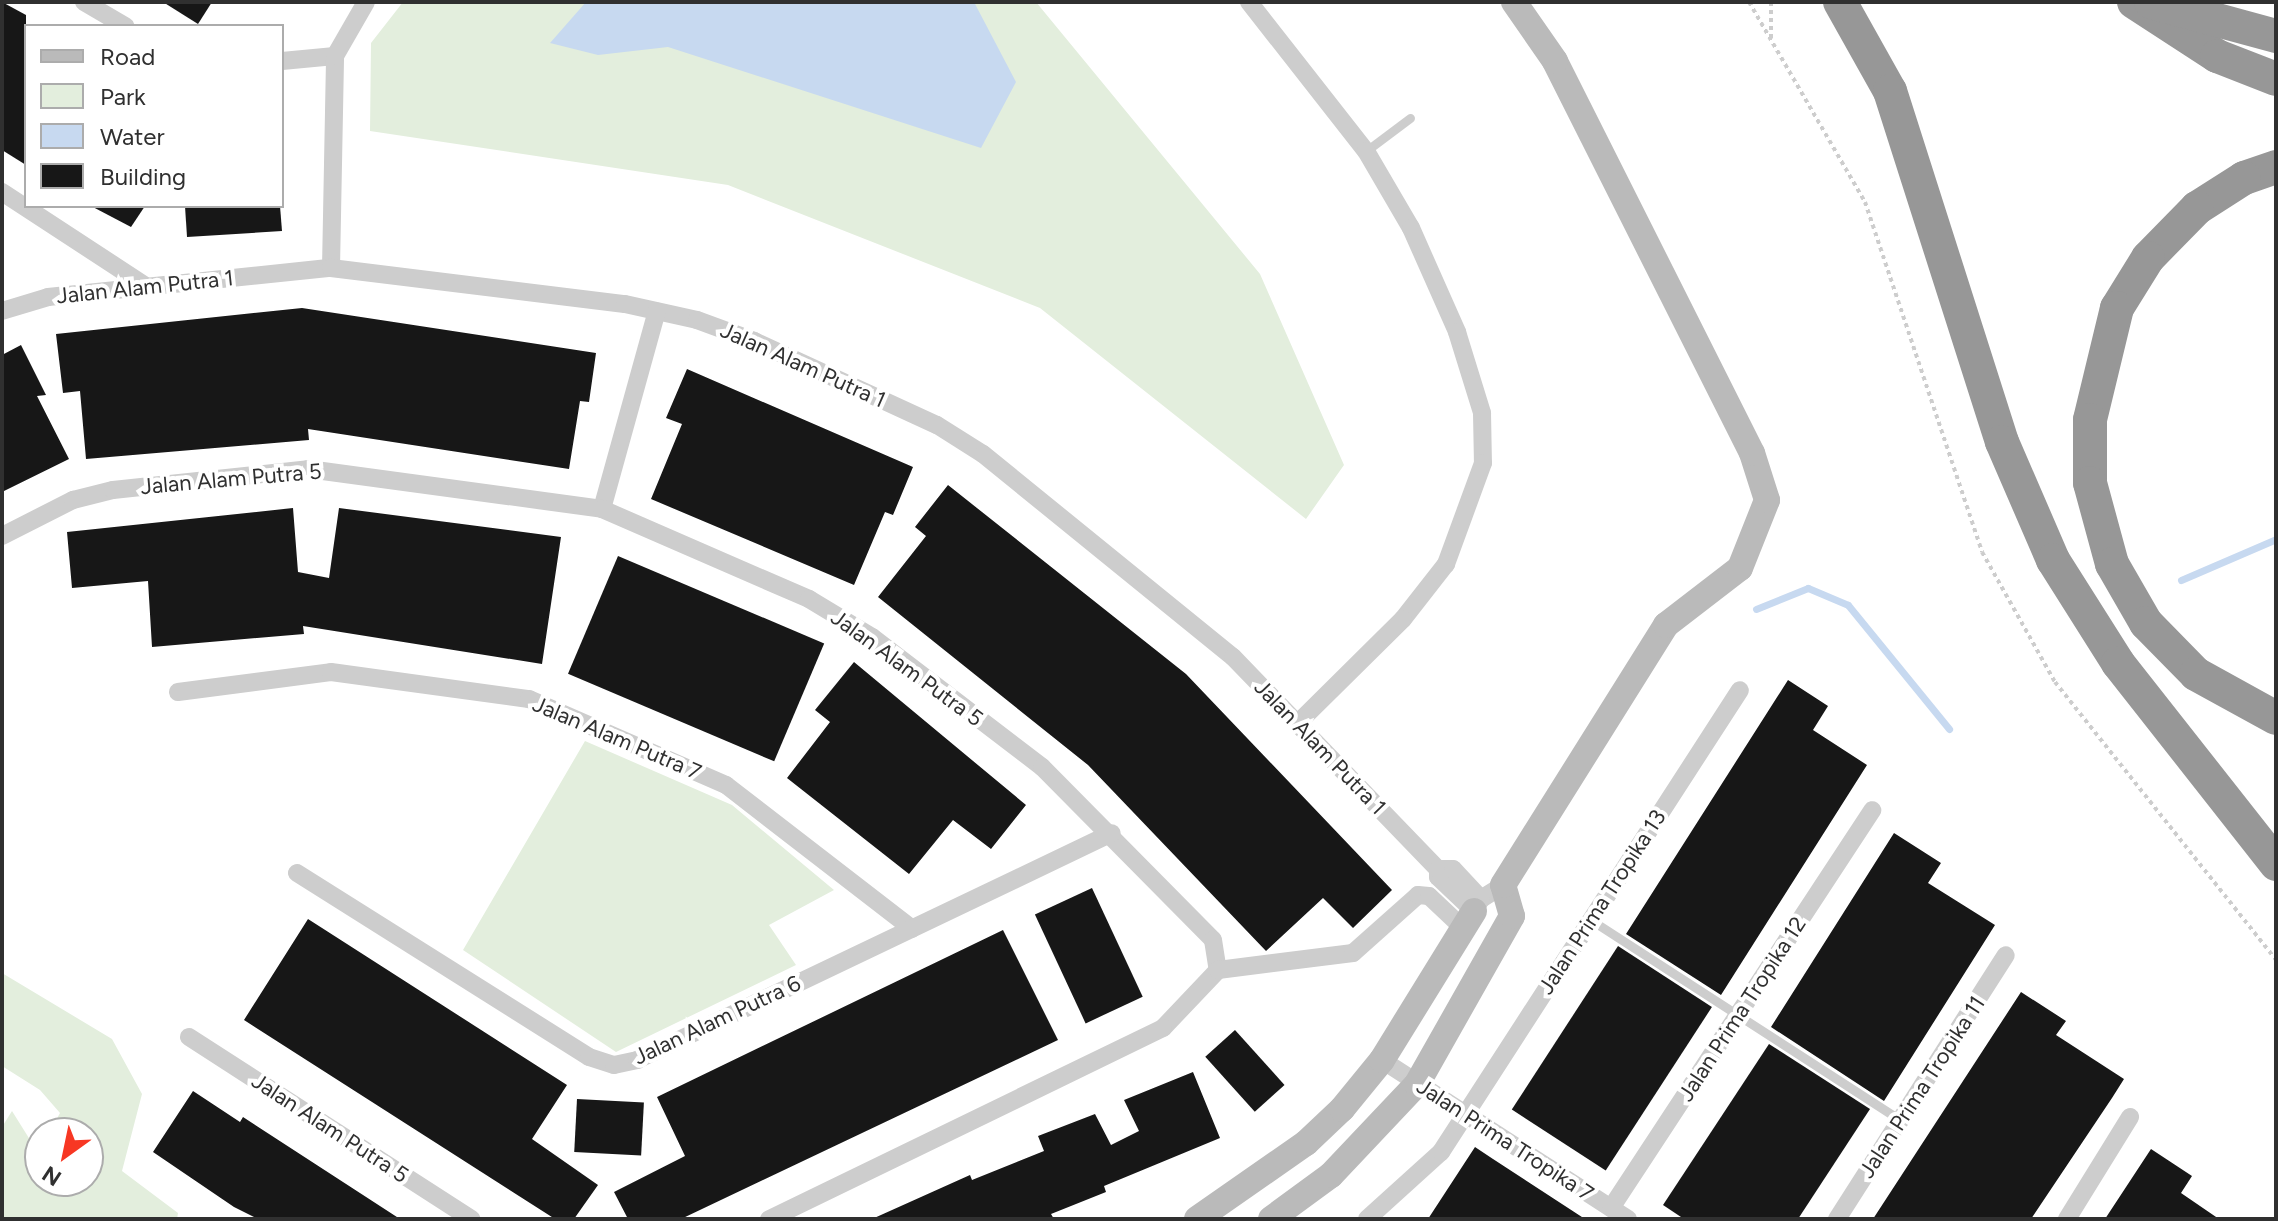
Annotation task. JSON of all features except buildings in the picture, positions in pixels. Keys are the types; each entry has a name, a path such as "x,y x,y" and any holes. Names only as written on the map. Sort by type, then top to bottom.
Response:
{"highway":[{"path":"1840,2 1890,91 2002,442 2053,560 2118,663 2276,864"},
{"path":"2134,2 2217,56 2276,79"},
{"path":"2151,2 2276,36"},
{"path":"2276,167 2244,178 2197,208 2148,258 2117,308 2090,420 2090,483 2112,564 2146,623 2196,674 2276,718"}],"street":[{"path":"84,2 122,24"},
{"path":"331,268 335,56 366,2"},
{"path":"1249,2 1366,151 1411,228 1457,332 1482,413 1483,463 1446,564 1403,619 1298,723"},
{"path":"1197,1219 1306,1143 1382,1060 1666,625 1740,568 1767,500 1752,453 1555,61 1514,2"},
{"path":"284,61 335,56"},
{"path":"2,192 24,206"},
{"path":"26,208 147,287"},
{"name":"Jalan Alam Putra 1","path":"2,311 48,297 331,268 657,311 754,341 962,441 1199,625 1438,869 1438,877 1480,906"},
{"path":"602,509 657,311"},
{"name":"Jalan Alam Putra 5","path":"2,536 73,500 113,490 308,469 602,509 809,599 872,637 1042,767 1112,833 1213,940 1218,970"},
{"name":"Jalan Alam Putra 7","path":"178,692 331,672 529,699 726,785 912,929"},
{"name":"Jalan Prima Tropika 13","path":"1367,1219 1441,1152 1740,690"},
{"name":"Jalan Prima Tropika 12","path":"1611,1208 1872,810"},
{"name":"Jalan Alam Putra 6","path":"297,873 589,1057 614,1065 637,1060 1112,833"},
{"path":"769,1219 1153,1034 1184,1011 1218,970 1353,953 1418,895 1480,906 1512,916 1417,1084 1331,1175 1271,1219"},
{"name":"Jalan Prima Tropika 11","path":"1837,1219 2006,955"},
{"name":"Jalan Alam Putra 5","path":"189,1037 471,1219"},
{"name":"Jalan Prima Tropika 7","path":"1382,1060 1628,1219"},
{"path":"2067,1219 2130,1117"}],"lane":[{"path":"1366,151 1410,118"},
{"path":"1590,919 1900,1120"}],"path":[{"path":"1749,2 1865,202 1982,552 2055,682 2276,960"},
{"path":"1771,2 1772,41"}],"green space":[{"path":"403,2 1036,2 1260,274 1344,465 1306,519 1040,308 728,185 370,131 371,43"},
{"path":"585,741 732,805 834,890 769,925 796,965 616,1052 463,950"},
{"path":"2,973 112,1039 142,1094 122,1171 178,1213 177,1219 2,1219 2,1127 12,1111 24,1130 24,1197 104,1197 104,1117 58,1117 60,1113 40,1090 2,1066"}],"water":[{"path":"586,2 974,2 1016,82 981,148 668,47 598,55 550,43"}],"waterway":[{"path":"2181,580 2276,539"},
{"path":"1756,609 1808,588 1848,605 1949,729"}]}
